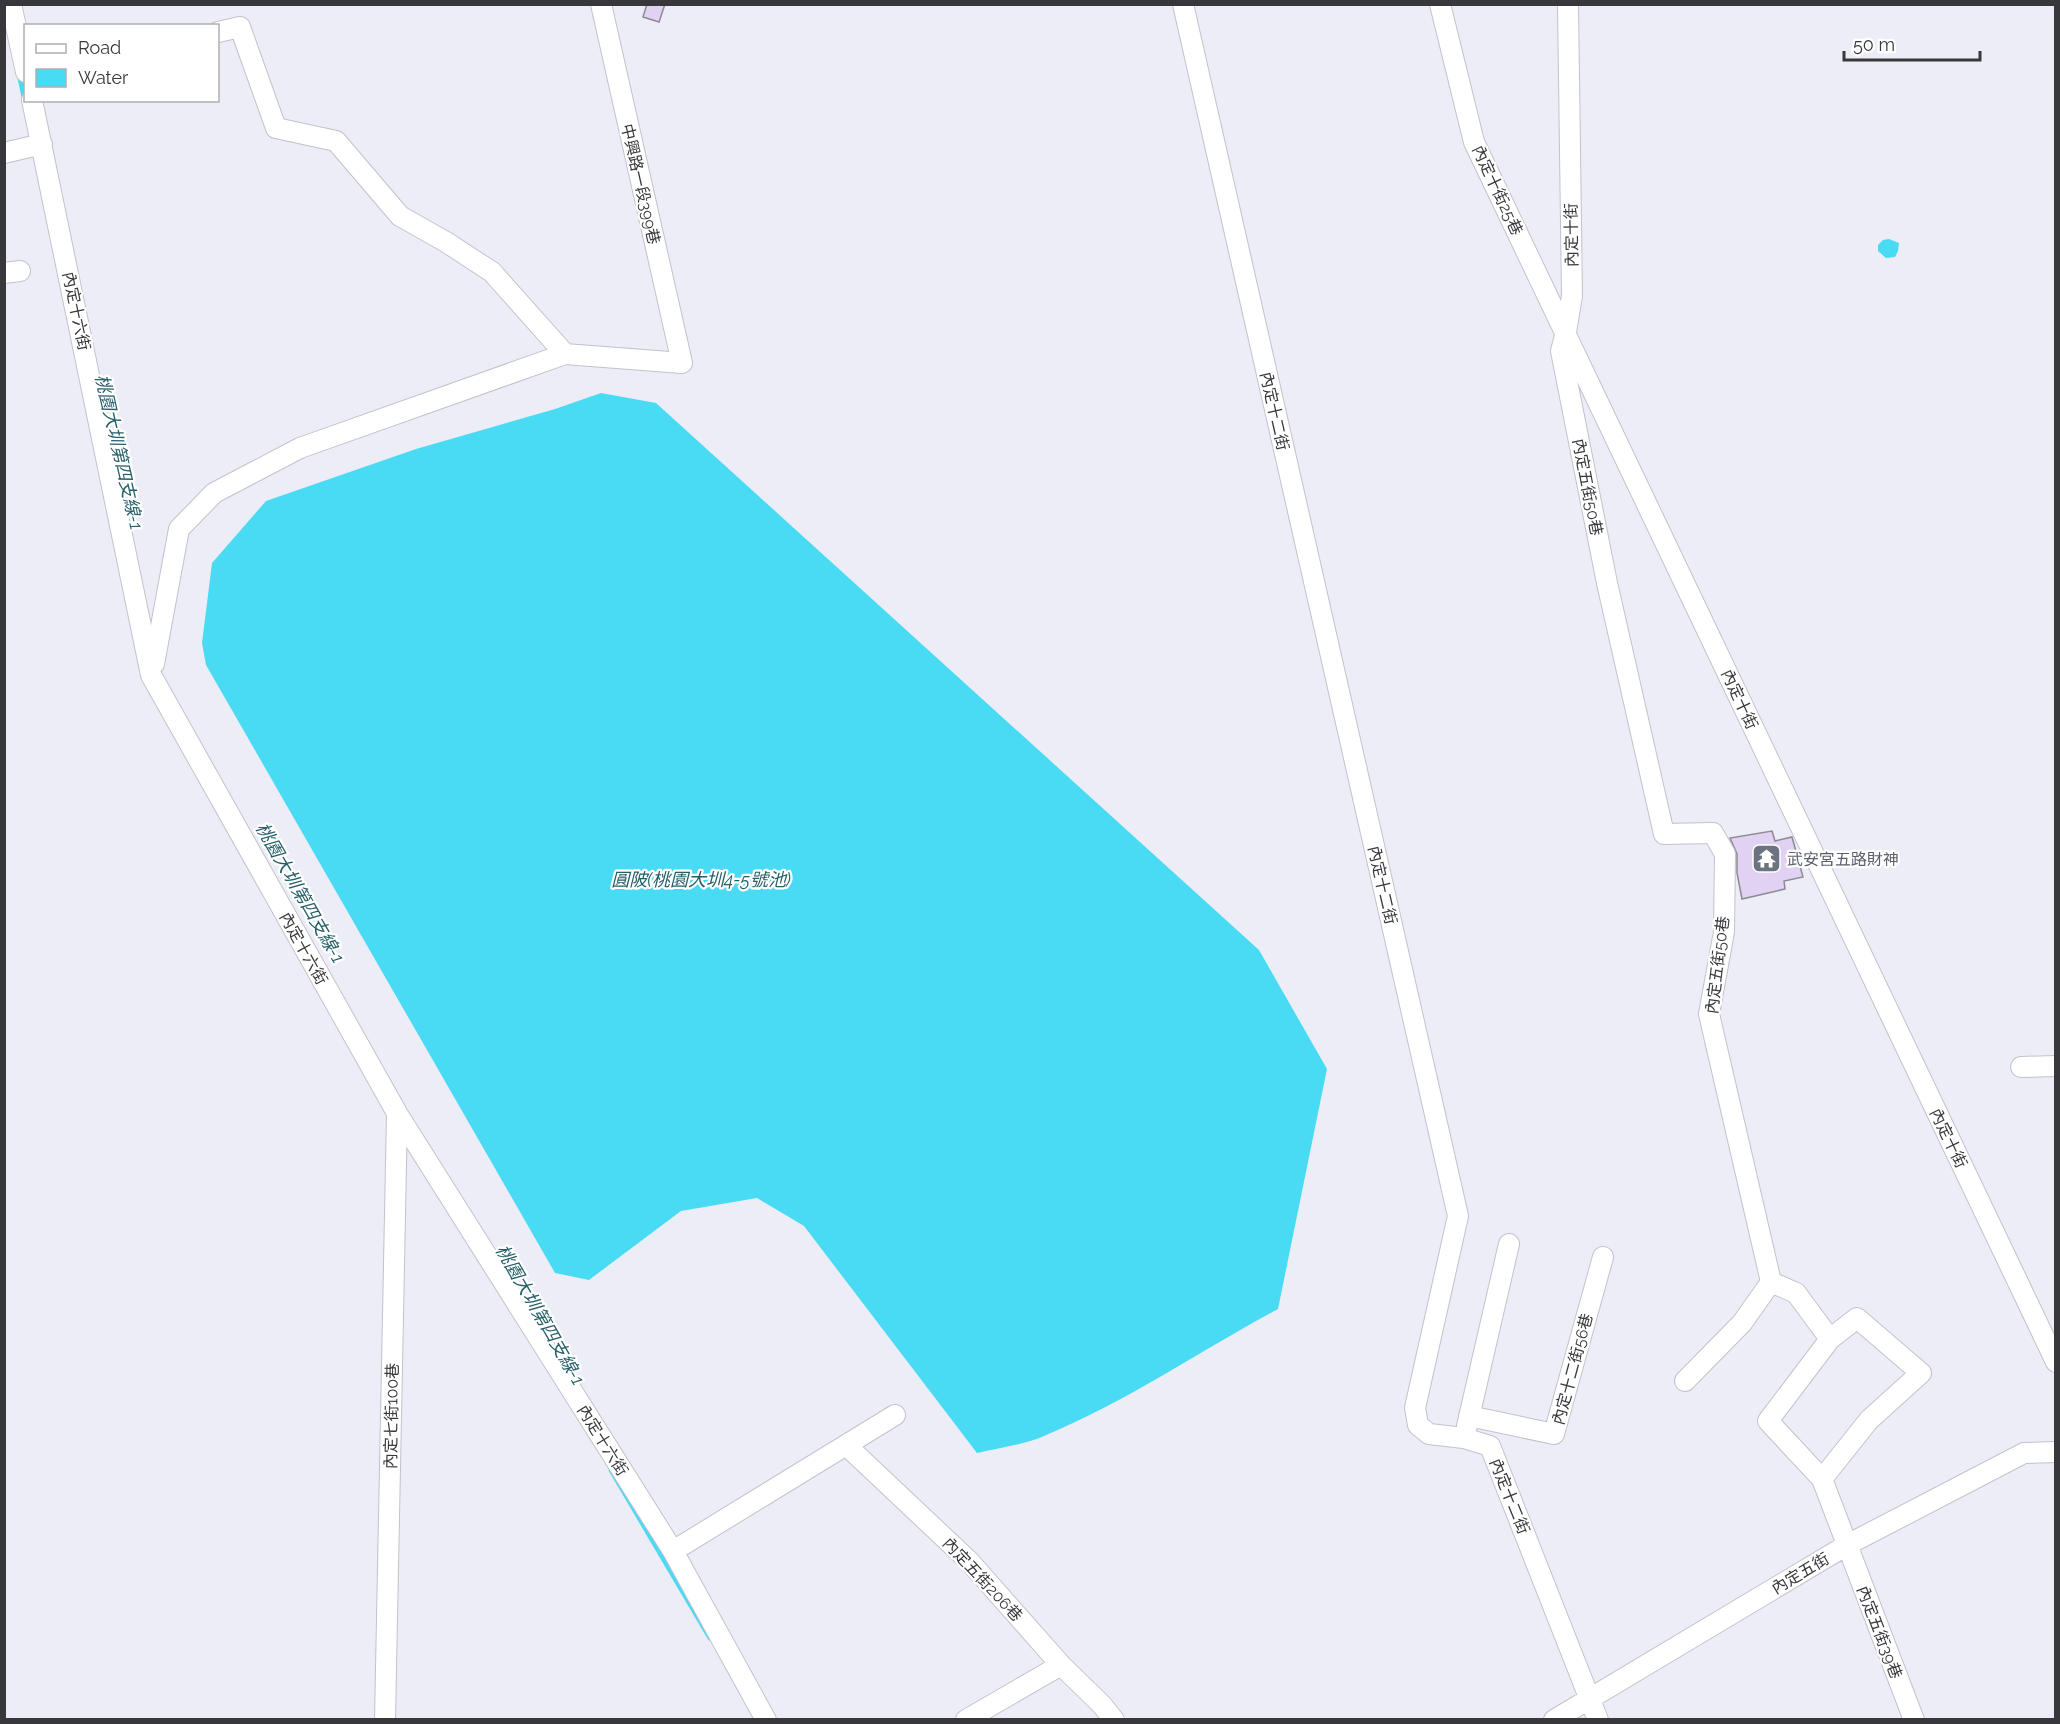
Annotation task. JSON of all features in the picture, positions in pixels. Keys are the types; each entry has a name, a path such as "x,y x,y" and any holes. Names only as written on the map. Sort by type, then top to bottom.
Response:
{"street":[{"path":"11,4 24,63"},
{"name":"中興路一段399巷","path":"565,354 682,363 601,4"},
{"name":"內定十二街","path":"1183,4 1458,1216 1414,1408 1418,1425 1429,1434 1464,1438 1490,1446 1590,1699"},
{"name":"內定十街25巷","path":"1440,4 1474,142 1566,332"},
{"name":"內定十街","path":"1568,4 1572,296 1566,332 2055,1362"},
{"path":"151,675 178,529 214,493 300,448 565,354 492,272 400,216 336,141 276,128 240,27 219,32"},
{"name":"內定十六街","path":"32,102 36,146 151,675 397,1113 673,1551 766,1719"},
{"path":"4,153 36,146"},
{"name":"內定五街50巷","path":"1566,332 1561,351 1607,583 1664,834 1713,833 1725,854 1724,932 1709,1014 1771,1282"},
{"path":"2020,1067 2055,1066"},
{"name":"內定七街100巷","path":"385,1719 397,1113"},
{"path":"1464,1438 1509,1244"},
{"name":"內定十二街56巷","path":"1469,1416 1554,1434 1603,1257"},
{"path":"1685,1381 1742,1323 1771,1282 1796,1293 1830,1339"},
{"path":"1822,1479 1869,1420 1921,1373 1857,1318 1830,1339 1768,1421 1822,1479 1847,1545"},
{"path":"673,1551 895,1415"},
{"name":"內定五街206巷","path":"846,1444 969,1561 1061,1665 1114,1719"},
{"name":"內定五街","path":"1554,1719 1847,1545 2024,1453 2055,1452"},
{"name":"內定五街39巷","path":"1847,1545 1914,1719"},
{"path":"966,1719 1061,1665"},
{"path":"1590,1699 1599,1719"}],"water":[{"path":"1889,239 1899,243 1898,251 1895,257 1886,258 1878,251 1878,245 1883,240"},
{"name":"圓陂(桃園大圳4-5號池)","path":"601,393 656,403 1259,950 1327,1069 1278,1309 1134,1392 1074,1423 1028,1442 977,1453 804,1226 757,1198 681,1211 589,1280 555,1273 206,665 202,643 212,563 266,501 416,449 555,409"}],"building":[{"path":"647,4 665,4 659,22 643,17"},
{"name":"武安宮五路財神","path":"1772,831 1775,841 1792,837 1803,877 1784,881 1785,889 1742,899 1737,873 1737,854 1730,838"}],"waterway":[{"name":"桃園大圳第四支線-1","path":"19,73 24,97"},
{"name":"桃園大圳第四支線-1","path":"611,1470 710,1638"}],"place":[{"name":"武安宮五路財神","path":"1766,859"}]}
